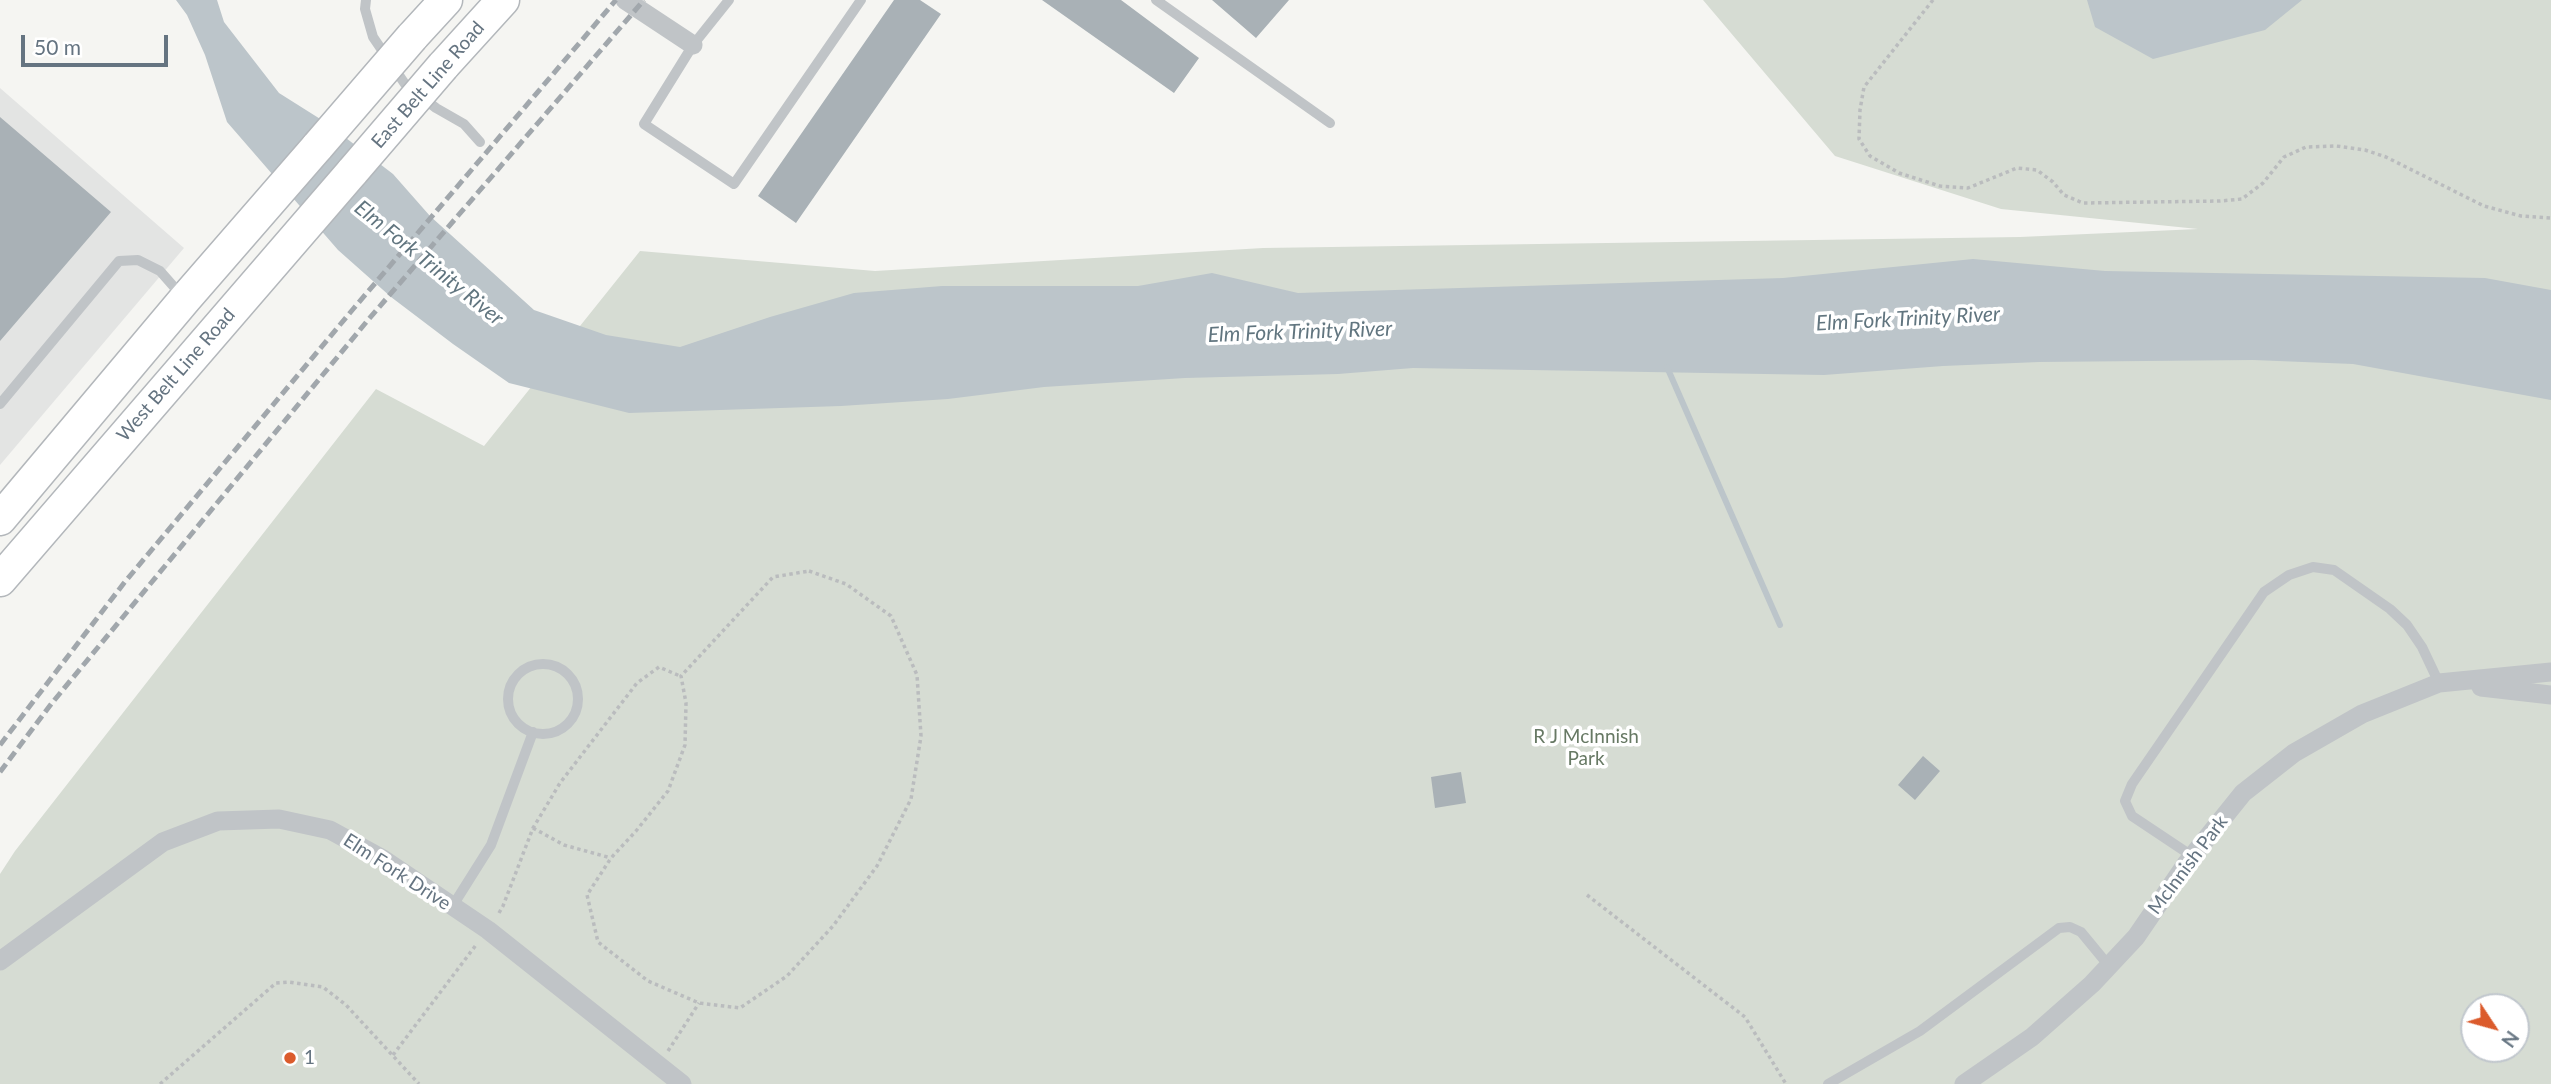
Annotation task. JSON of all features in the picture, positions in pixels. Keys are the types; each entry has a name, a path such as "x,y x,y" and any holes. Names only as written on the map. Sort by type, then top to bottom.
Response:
{"main road":[{"path":"0,520 185,299 446,0"},
{"name":"East Belt Line Road","path":"353,171 503,0"},
{"name":"West Belt Line Road","path":"0,580 353,171"}],"street":[{"path":"625,0 693,45"},
{"name":"McInnish Park","path":"1964,1084 2032,1037 2092,984 2136,937 2192,856 2243,793 2294,753 2362,715 2439,683 2551,672"},
{"name":"McInnish Park","path":"2439,683 2551,695"},
{"name":"Elm Fork Drive","path":"0,961 163,842 218,821 279,819 330,830 383,859 488,930 685,1084"}],"lane":[{"path":"366,0 365,9 373,37 405,84 436,108 464,124 480,142"},
{"path":"729,0 693,45 644,124 734,184 861,0"},
{"path":"1156,0 1330,123"},
{"path":"0,404 119,261 138,260 160,271 185,299"},
{"path":"2192,856 2132,816 2125,801 2132,784 2264,592 2288,575 2313,567 2334,570 2390,609 2407,625 2422,647 2439,683"},
{"path":"531,666 552,666 562,670 576,686 577,710 571,721 562,729 551,734 533,733 517,723 511,713 509,690 514,680 531,666"},
{"path":"452,907 500,827 533,733"},
{"path":"1828,1084 1920,1031 2059,928 2070,927 2081,932 2109,966"}],"path":[{"path":"1933,0 1864,88 1859,139 1870,156 1899,173 1940,186 1968,188 2017,169 2037,170 2064,195 2083,203 2220,201 2242,199 2263,183 2284,157 2306,147 2336,146 2365,150 2386,157 2484,206 2521,216 2551,218"},
{"path":"809,571 845,584 891,616 917,675 921,736 911,799 877,866 833,926 787,976 740,1008 699,1003 649,981 598,942 587,895 611,858 668,791 685,745 686,703 681,676 774,577 809,571"},
{"path":"393,1055 488,930 503,906 533,828 560,783 637,683 659,667 681,676"},
{"path":"533,828 564,845 611,858"},
{"path":"1587,895 1745,1017 1786,1084"},
{"path":"160,1084 276,983 289,982 323,987 346,1005 419,1084"},
{"path":"660,1065 699,1003"}],"shaded area":[{"path":"0,88 184,248 0,465"}],"green space":[{"name":"R J McInnish Park","path":"1703,0 2551,0 2551,1084 0,1084 0,874 15,851 376,389 484,446 640,251 875,271 1263,248 2020,237 2198,229 2001,209 1835,156"}],"water":[{"name":"Elm Fork Trinity River","path":"176,0 217,0 224,22 279,93 325,122 393,174 430,216 534,310 606,335 680,347 854,293 942,286 1138,286 1212,273 1298,293 1783,278 1973,259 2105,271 2485,278 2551,290 2551,400 2353,364 2253,360 2039,362 1824,375 1413,368 1338,374 1185,378 1044,387 948,399 841,406 629,413 509,383 391,297 338,250 227,122 205,55 187,15"},
{"path":"2087,0 2302,0 2265,30 2153,59 2095,27"}],"building":[{"path":"894,0 920,0 941,14 796,223 758,196"},
{"path":"1042,0 1121,0 1199,58 1174,93"},
{"path":"1212,0 1289,0 1256,38"},
{"path":"0,117 111,212 0,341"},
{"path":"1923,756 1940,771 1915,800 1898,785"},
{"path":"1461,772 1466,803 1435,808 1431,777"}],"waterway":[{"path":"1667,367 1780,625"}],"railway":[{"path":"0,745 124,583 616,0"},
{"path":"0,772 52,703 368,320 644,0"}],"place":[{"name":"1","path":"290,1058"}]}
